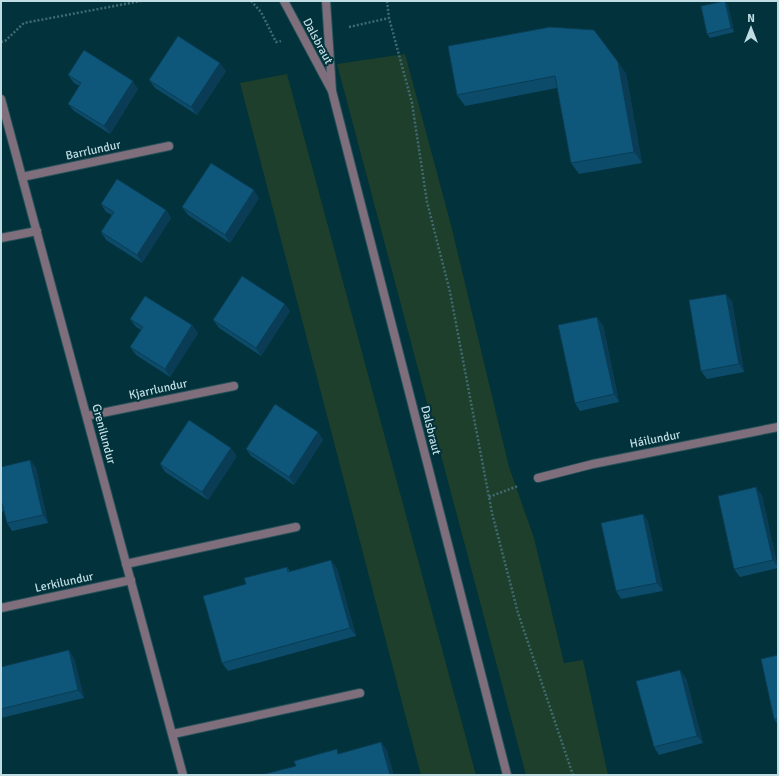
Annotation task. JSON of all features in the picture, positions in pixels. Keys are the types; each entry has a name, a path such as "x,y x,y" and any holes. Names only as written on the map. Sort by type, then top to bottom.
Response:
{"street":[{"name":"Dalsbraut","path":"284,1 332,91"},
{"name":"Dalsbraut","path":"326,1 332,91 507,775"},
{"name":"Grenilundur","path":"1,99 184,775"},
{"name":"Barrlundur","path":"22,177 169,146"},
{"path":"1,238 37,231"},
{"name":"Kjarrlundur","path":"87,416 234,386"},
{"name":"Háilundur","path":"538,478 593,464 778,427"},
{"path":"126,564 296,526"},
{"name":"Lerkilundur","path":"1,608 131,580"},
{"path":"173,734 360,693"}],"path":[{"path":"1,42 6,41 24,23 141,1"},
{"path":"387,1 389,18 412,103 426,202 450,292 489,497 518,614 573,775"},
{"path":"489,497 538,478"}],"green space":[{"path":"405,54 451,225 509,467 534,538 564,663 583,660 608,775 526,775 337,64"},
{"path":"287,74 476,775 421,775 240,83"}],"building":[{"path":"725,1 731,28 707,34 701,6"},
{"path":"550,27 594,30 618,62 634,152 571,163 555,76 457,95 448,46"},
{"path":"178,36 220,63 191,107 149,80"},
{"path":"84,50 133,81 104,126 68,104 81,83 68,75"},
{"path":"211,163 254,190 225,235 182,207"},
{"path":"117,179 166,210 137,255 101,232 114,212 101,204"},
{"path":"242,276 285,304 256,348 213,320"},
{"path":"726,294 739,364 701,371 689,300"},
{"path":"145,296 192,325 165,369 130,347 143,327 130,319"},
{"path":"597,317 614,394 575,403 558,325"},
{"path":"275,404 318,432 289,477 246,449"},
{"path":"189,420 231,448 202,492 160,464"},
{"path":"30,460 43,515 7,523 1,503 1,467"},
{"path":"756,487 773,560 734,569 718,496"},
{"path":"643,514 657,583 616,591 601,523"},
{"path":"331,560 350,628 222,663 203,596 246,584 244,578 287,567 288,572"},
{"path":"69,650 78,690 1,709 1,667"},
{"path":"778,655 778,718 774,719 761,659"},
{"path":"680,670 697,736 654,747 636,681"},
{"path":"381,742 390,775 261,775 296,766 294,761 337,749 338,754"}]}
